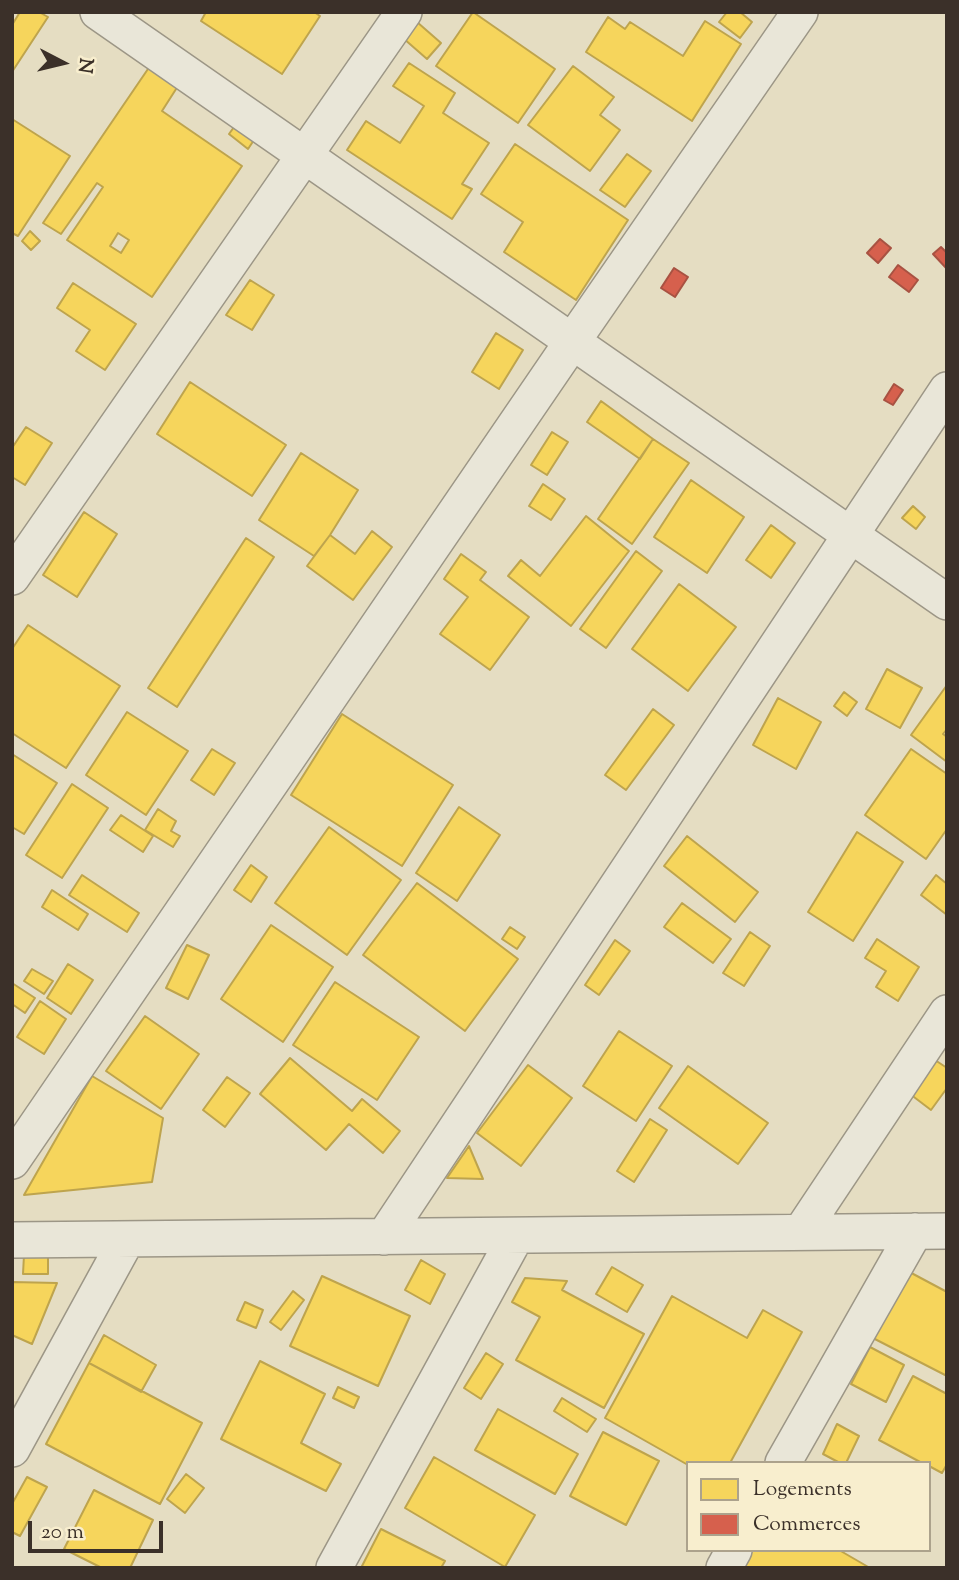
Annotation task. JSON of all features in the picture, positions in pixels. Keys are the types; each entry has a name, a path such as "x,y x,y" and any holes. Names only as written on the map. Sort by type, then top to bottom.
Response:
{"street":[{"path":"98,12 947,602"},
{"path":"12,577 404,12"},
{"path":"12,1161 800,12"},
{"path":"384,1237 947,390"},
{"path":"801,1232 947,1013"},
{"path":"12,1240 931,1231"},
{"path":"784,1461 931,1231"},
{"path":"334,1568 516,1236"},
{"path":"12,1449 127,1239"},
{"path":"724,1568 733,1552"}],"building: Logements":[{"path":"20,12 39,12 48,17 12,72 12,25"},
{"path":"206,12 314,12 320,16 282,74 201,21"},
{"path":"473,12 555,69 518,123 436,66"},
{"path":"727,12 740,12 752,22 740,38 719,22"},
{"path":"608,17 625,29 630,22 683,56 705,21 741,44 692,121 586,52"},
{"path":"417,22 441,43 427,59 403,38"},
{"path":"409,63 455,93 443,113 489,143 462,184 472,189 452,219 347,150 366,121 400,143 424,106 393,86"},
{"path":"150,66 178,86 162,111 242,166 152,297 67,240 103,187 97,183 61,234 43,223","holes":["118,233 129,240 121,253 110,246"]},
{"path":"573,66 614,97 600,115 620,130 590,171 528,125"},
{"path":"12,119 70,156 18,236 12,233"},
{"path":"239,120 258,134 248,149 229,134"},
{"path":"515,144 628,220 576,300 504,252 523,222 481,194"},
{"path":"627,154 651,171 625,207 600,190"},
{"path":"30,231 40,241 31,250 22,241"},
{"path":"250,280 274,295 252,330 226,315"},
{"path":"73,283 136,324 105,370 76,351 90,330 57,308"},
{"path":"496,333 523,350 499,389 472,372"},
{"path":"190,382 286,445 252,496 157,434"},
{"path":"601,401 653,439 640,459 587,422"},
{"path":"26,427 52,443 25,485 12,477 12,448"},
{"path":"552,432 568,442 547,475 531,465"},
{"path":"653,439 689,463 632,544 598,519"},
{"path":"301,453 358,490 314,556 259,520"},
{"path":"691,480 744,517 707,573 654,537"},
{"path":"543,484 565,499 551,520 529,506"},
{"path":"913,506 925,517 916,529 902,518"},
{"path":"84,512 117,534 77,597 43,575"},
{"path":"586,516 629,551 571,626 508,576 521,560 540,576"},
{"path":"771,525 795,543 771,578 746,560"},
{"path":"372,531 392,547 353,600 307,566 330,535 355,554"},
{"path":"246,538 274,557 177,707 148,688"},
{"path":"636,551 662,571 606,648 580,629"},
{"path":"461,554 486,572 480,580 529,617 490,670 440,634 468,597 444,579"},
{"path":"679,584 736,627 688,691 632,649"},
{"path":"28,625 120,686 66,768 12,733 12,649"},
{"path":"887,669 922,688 900,728 866,709"},
{"path":"947,685 947,729 943,734 947,737 947,762 911,735"},
{"path":"844,692 857,702 847,716 834,706"},
{"path":"778,698 821,722 796,769 753,745"},
{"path":"653,709 674,725 626,790 605,775"},
{"path":"127,712 188,751 146,815 86,775"},
{"path":"342,714 453,785 402,866 291,795"},
{"path":"212,749 235,763 214,795 191,780"},
{"path":"911,749 947,774 947,829 926,859 865,815"},
{"path":"12,754 57,783 24,834 12,827"},
{"path":"72,784 108,808 62,878 26,855"},
{"path":"459,807 500,835 457,901 416,873"},
{"path":"158,809 176,821 171,831 180,836 173,847 145,830"},
{"path":"121,815 153,836 143,852 110,830"},
{"path":"329,827 401,880 347,955 275,903"},
{"path":"857,832 903,862 853,941 808,912"},
{"path":"687,836 758,892 735,922 664,866"},
{"path":"251,865 267,877 251,902 234,890"},
{"path":"82,875 139,913 127,932 69,895"},
{"path":"936,875 947,884 947,915 921,895"},
{"path":"417,883 518,959 465,1031 363,955"},
{"path":"52,890 88,914 78,930 42,907"},
{"path":"682,903 731,939 713,963 664,927"},
{"path":"271,925 333,967 283,1042 221,999"},
{"path":"510,927 525,937 517,949 502,939"},
{"path":"750,932 770,946 744,986 723,973"},
{"path":"877,939 919,967 898,1001 876,987 886,971 865,958"},
{"path":"615,940 630,951 599,995 585,985"},
{"path":"187,945 209,955 188,999 166,988"},
{"path":"68,964 93,980 71,1014 47,998"},
{"path":"32,969 53,981 44,994 24,981"},
{"path":"335,982 419,1037 377,1100 293,1045"},
{"path":"12,983 35,998 25,1013 12,1004"},
{"path":"40,1001 66,1019 44,1054 17,1037"},
{"path":"145,1016 199,1054 161,1109 106,1071"},
{"path":"619,1031 672,1066 636,1121 583,1086"},
{"path":"290,1058 352,1111 362,1099 400,1131 383,1153 349,1124 326,1150 260,1094"},
{"path":"935,1060 947,1068 947,1088 931,1110 910,1094"},
{"path":"528,1065 572,1098 521,1166 477,1133"},
{"path":"688,1066 768,1123 738,1164 659,1108"},
{"path":"92,1076 163,1118 152,1182 24,1195"},
{"path":"227,1077 250,1093 225,1127 203,1110"},
{"path":"650,1119 667,1130 634,1182 617,1171"},
{"path":"469,1146 483,1179 447,1178"},
{"path":"24,1255 48,1255 48,1274 23,1274"},
{"path":"421,1260 445,1274 430,1304 405,1290"},
{"path":"612,1267 643,1285 627,1312 596,1294"},
{"path":"902,1268 947,1292 947,1376 867,1335"},
{"path":"322,1276 410,1316 378,1386 290,1346"},
{"path":"525,1278 567,1281 562,1290 644,1334 604,1408 516,1360 540,1317 512,1302"},
{"path":"12,1282 57,1283 32,1344 12,1335"},
{"path":"293,1291 304,1300 281,1330 270,1322"},
{"path":"672,1296 747,1338 763,1310 802,1332 731,1461 686,1461 686,1464 605,1418"},
{"path":"245,1302 263,1310 256,1328 237,1320"},
{"path":"104,1335 156,1365 141,1392 89,1363"},
{"path":"870,1347 904,1365 886,1402 851,1384"},
{"path":"486,1353 503,1364 481,1399 464,1388"},
{"path":"260,1361 325,1394 301,1443 341,1464 326,1491 221,1439"},
{"path":"89,1363 202,1423 160,1504 46,1444"},
{"path":"913,1376 947,1394 947,1464 942,1473 931,1467 931,1461 918,1461 879,1440"},
{"path":"338,1387 359,1397 354,1408 333,1398"},
{"path":"562,1398 596,1419 587,1432 554,1411"},
{"path":"498,1409 578,1454 555,1494 475,1450"},
{"path":"837,1424 859,1436 847,1461 836,1461 823,1454"},
{"path":"603,1432 659,1461 626,1525 570,1496"},
{"path":"434,1457 535,1515 505,1567 405,1508"},
{"path":"186,1474 204,1488 185,1513 167,1499"},
{"path":"27,1477 47,1487 20,1536 12,1532 12,1504"},
{"path":"94,1490 153,1520 130,1568 102,1568 64,1549"},
{"path":"381,1529 445,1561 441,1568 361,1568"},
{"path":"746,1552 842,1552 870,1568 737,1568"}],"building: Commerces":[{"path":"880,239 891,248 878,263 867,253"},
{"path":"941,247 947,253 947,269 933,254"},
{"path":"898,265 918,280 909,292 889,277"},
{"path":"674,268 688,277 675,297 661,288"},
{"path":"894,384 903,390 893,405 884,400"}]}
